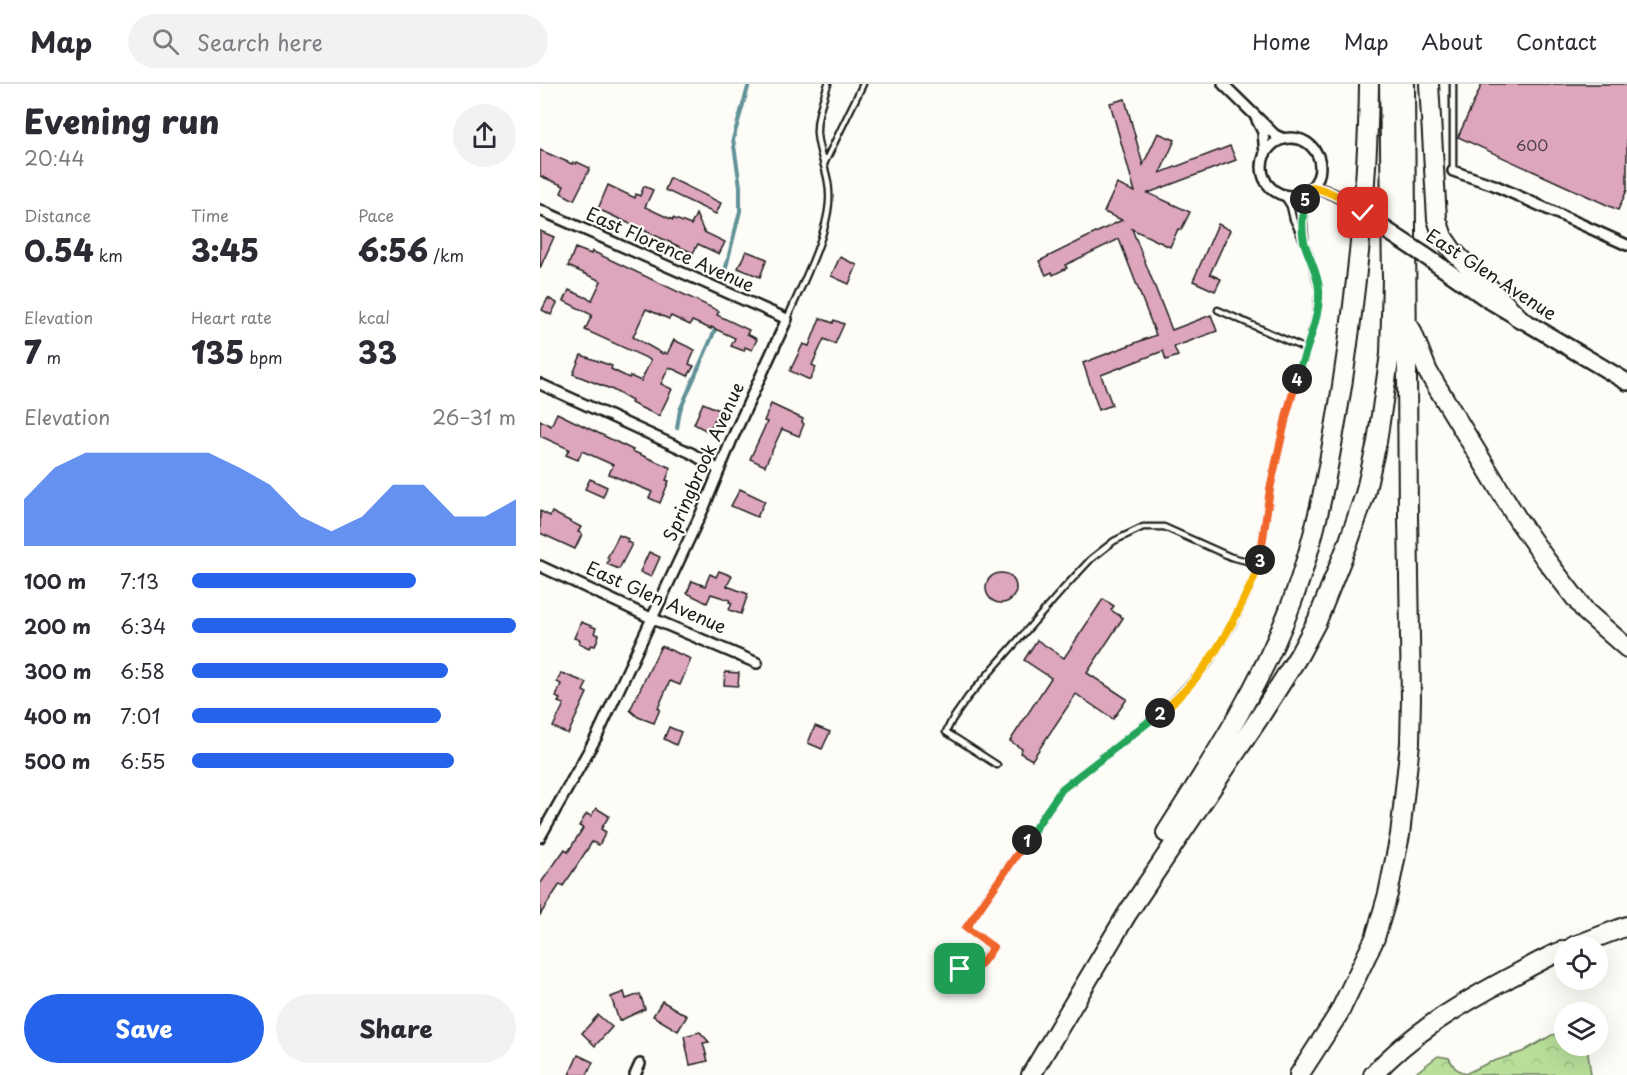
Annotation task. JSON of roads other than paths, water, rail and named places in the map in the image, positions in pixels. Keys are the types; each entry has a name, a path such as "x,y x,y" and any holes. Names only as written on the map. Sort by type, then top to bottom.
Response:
{"highway":[{"path":"1024,1075 1041,1038 1084,961 1225,741 1292,603 1313,534 1330,455 1351,325 1367,166 1369,84"},
{"path":"1031,1075 1127,914 1294,664 1317,621 1349,541 1365,494 1377,442 1390,354 1392,279 1389,84"},
{"path":"1299,1075 1339,1012 1375,938 1388,894 1400,835 1410,742 1412,698 1408,515 1405,84"},
{"path":"1429,84 1437,219 1443,237 1468,268 1520,319"},
{"path":"1407,313 1412,336 1428,372 1518,520 1586,612 1627,648"},
{"path":"1600,936 1627,926"},
{"path":"1373,1075 1421,1032 1466,1001 1554,954"}],"main road":[{"name":"East Glen Avenue","path":"1363,213 1520,319 1627,382"}],"street":[{"name":"East Glen Avenue","path":"1223,84 1275,135 1284,139 1296,139 1312,148 1318,157 1319,173 1337,195"},
{"name":"East Glen Avenue","path":"1255,115 1263,132 1265,154 1262,163 1265,180 1270,188 1283,195 1297,196 1310,190 1323,189 1337,195 1363,213"},
{"path":"1265,154 1270,147 1284,139"},
{"path":"1453,171 1494,185 1627,245"},
{"path":"1310,190 1319,173"},
{"name":"East Florence Avenue","path":"540,210 787,319"},
{"name":"Springbrook Avenue","path":"541,834 597,736 705,505 787,319"},
{"path":"540,384 691,453 719,470"},
{"name":"East Glen Avenue","path":"540,566 651,618 757,663"},
{"path":"635,1075 640,1065"}],"lane":[{"path":"787,319 807,273 825,223 829,203 830,181 817,133 819,111 828,84"},
{"path":"824,164 862,84"},
{"path":"1453,84 1453,171"},
{"path":"1305,245 1303,209 1310,190"},
{"path":"960,969 966,971 975,969 993,947 966,928 1062,789 1167,707 1208,664 1232,625 1259,564 1270,489 1287,413 1316,317 1319,290 1309,253 1293,219 1290,206 1283,195"},
{"path":"1218,310 1306,349"},
{"path":"997,765 946,732 952,720 968,697 1065,587 1091,559 1114,541 1143,527 1164,527 1231,557 1259,564"}],"waterway":[{"path":"725,271 740,211 740,186 733,139 749,84"},
{"path":"677,428 680,410 715,330"}]}
